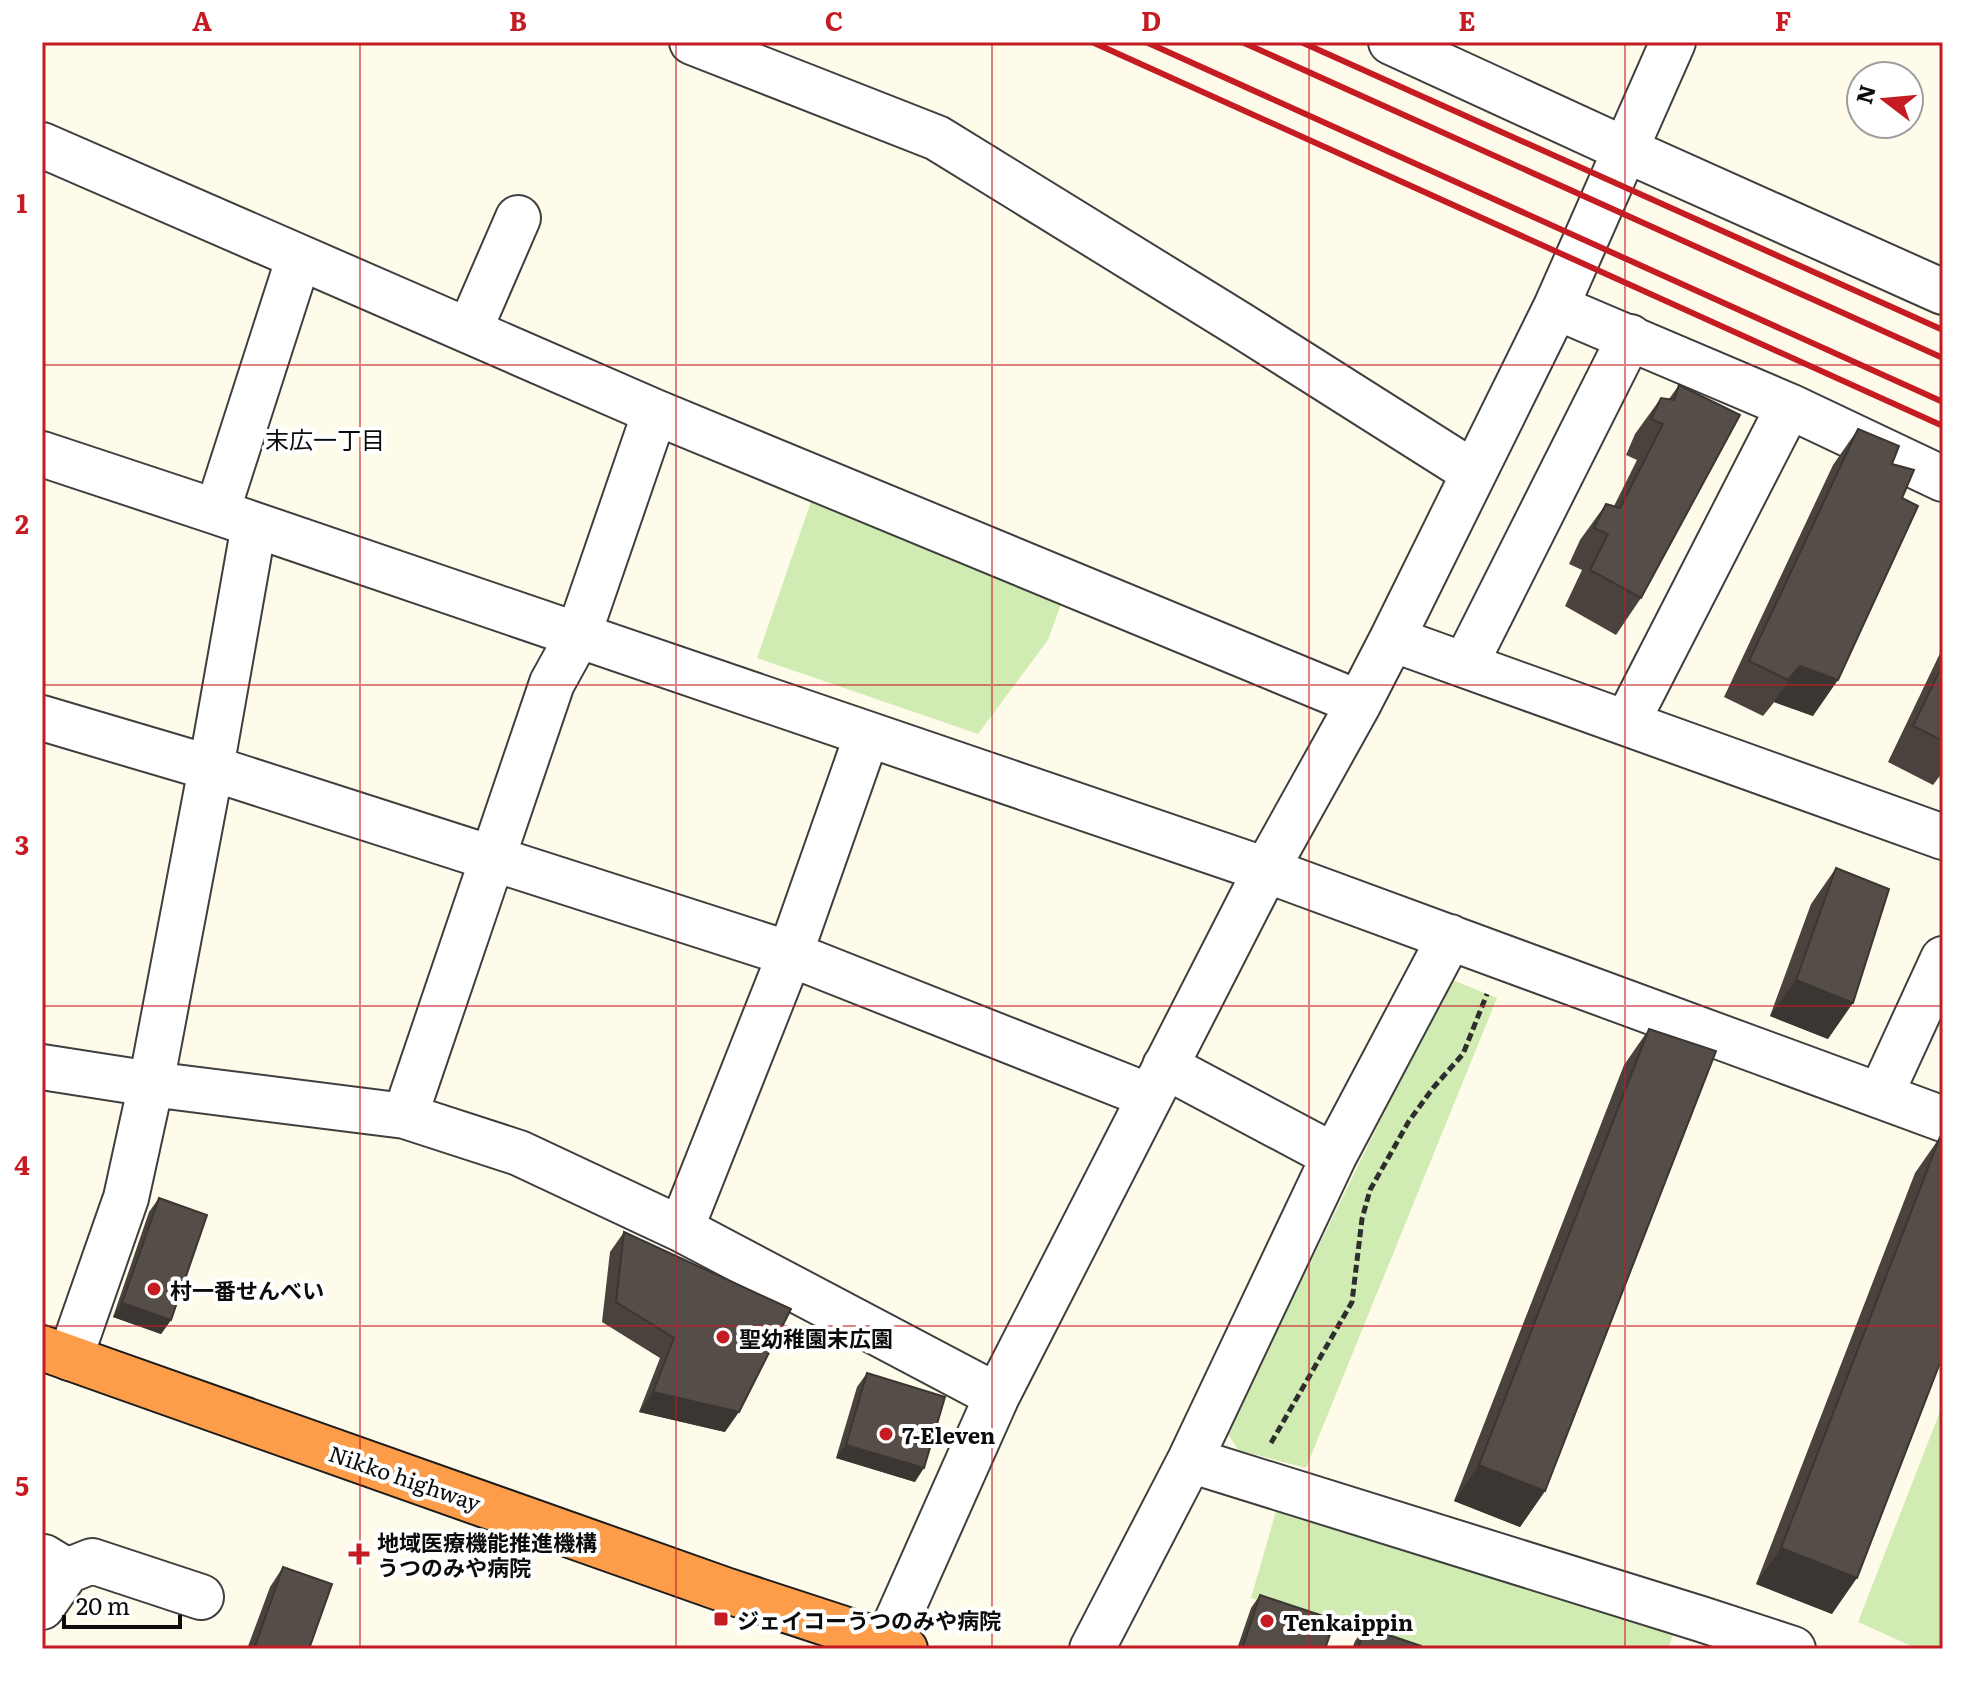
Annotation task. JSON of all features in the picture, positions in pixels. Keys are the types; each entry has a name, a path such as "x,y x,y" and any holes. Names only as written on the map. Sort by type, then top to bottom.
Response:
{"highway":[{"name":"Nikko highway","path":"56,1353 728,1591 896,1646"}],"street":[{"path":"692,42 937,138 1474,473"},
{"path":"1391,42 1943,292"},
{"path":"896,1646 997,1396 1266,870 1392,639 1556,307 1673,42"},
{"path":"42,145 655,412 1359,703"},
{"path":"469,331 518,218"},
{"path":"56,1353 126,1198 151,1084 211,768 236,518 299,257"},
{"path":"1556,307 1789,406 1943,479"},
{"path":"1465,665 1630,337"},
{"path":"1627,722 1789,406"},
{"path":"405,1116 552,683 578,636 655,412"},
{"path":"42,454 1266,870 1943,1119"},
{"path":"1392,639 1943,837"},
{"path":"42,718 211,768 790,954 1157,1081 1334,1156"},
{"path":"681,1229 790,954 867,735"},
{"path":"1092,1649 1190,1460 1334,1156 1450,937"},
{"path":"1880,1096 1943,959"},
{"path":"42,1067 405,1116 519,1153 681,1229 997,1396"},
{"path":"1190,1460 1697,1634 1793,1649"},
{"path":"42,1607 54,1564 92,1561 201,1597"}],"path":[{"path":"1251,1479 1352,1302 1362,1219 1370,1190 1409,1121 1463,1054 1502,956"}],"green space":[{"path":"815,490 1066,591 1048,640 978,734 757,658"},
{"path":"1450,979 1497,998 1306,1468 1238,1450 1227,1432"},
{"path":"1943,1404 1943,1649 1918,1649 1858,1622"},
{"path":"1278,1504 1678,1620 1668,1649 1401,1649 1251,1598"}],"building":[{"path":"1679,385 1740,415 1641,598 1590,570 1608,534 1594,528 1606,504 1620,508 1663,424 1651,419 1661,398 1674,400"},
{"path":"1858,429 1899,446 1892,464 1914,470 1902,498 1918,506 1838,680 1800,666 1788,680 1749,661"},
{"path":"1943,664 1943,741 1913,726"},
{"path":"1836,868 1889,889 1853,1003 1796,980"},
{"path":"1649,1029 1716,1051 1545,1491 1479,1465"},
{"path":"1940,1137 1943,1138 1943,1355 1857,1578 1781,1548"},
{"path":"159,1198 207,1215 171,1320 122,1303"},
{"path":"624,1232 791,1309 739,1412 653,1392 674,1338 616,1302"},
{"name":"7-Eleven","path":"867,1373 945,1397 924,1468 846,1445"},
{"path":"283,1567 332,1584 309,1649 254,1649"},
{"name":"Tenkaippin","path":"1260,1595 1335,1620 1325,1649 1242,1649"},
{"path":"1365,1627 1421,1646 1420,1649 1358,1649"}],"railway":[{"path":"1092,42 1943,426"},
{"path":"1146,42 1943,402"},
{"path":"1242,42 1943,358"},
{"path":"1301,42 1943,330"}],"place":[{"name":"村一番せんべい","path":"154,1289"},
{"name":"聖幼稚園末広園","path":"723,1337"},
{"name":"7-Eleven","path":"886,1434"},
{"name":"地域医療機能推進機構 うつのみや病院","path":"359,1554"},
{"name":"ジェイコーうつのみや病院","path":"721,1619"},
{"name":"Tenkaippin","path":"1267,1621"}],"district":[{"name":"末広一丁目","path":"325,438"}]}
